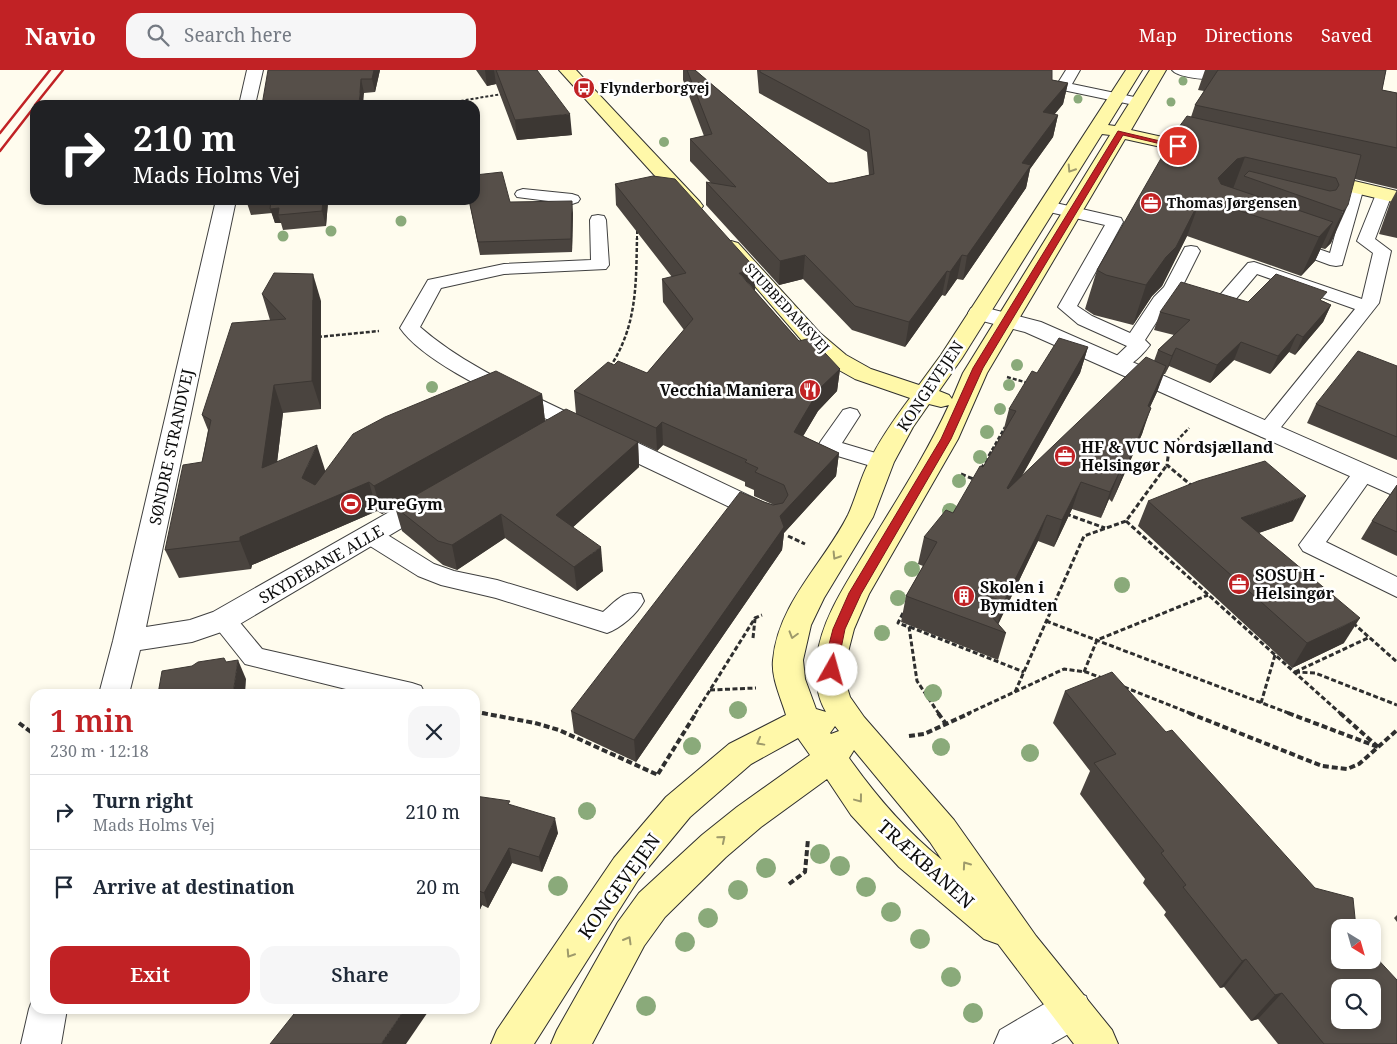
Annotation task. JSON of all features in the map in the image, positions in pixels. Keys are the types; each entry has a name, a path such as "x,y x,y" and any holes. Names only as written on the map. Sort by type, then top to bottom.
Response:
{"street":[{"path":"248,100 254,70"},
{"name":"STUBBEDAMSVEJ","path":"566,70 672,182 812,338 838,360 863,374 961,406"},
{"name":"KONGEVEJEN","path":"511,1044 626,869 678,807 740,754 804,721 790,679 788,660 796,625 811,595 860,517 881,462 902,425 979,313 1134,70"},
{"name":"KONGEVEJEN","path":"860,735 836,701 831,684 832,656 839,629 855,593 946,439 975,373 1158,70"},
{"path":"1097,128 1226,157"},
{"path":"1300,174 1391,195"},
{"name":"SØNDRE STRANDVEJ","path":"115,689 128,641 225,205"},
{"path":"979,313 1032,327 1397,488"},
{"path":"542,436 568,421 772,517"},
{"name":"SKYDEBANE ALLE","path":"128,641 192,631 223,620 447,490"},
{"path":"804,721 860,735"},
{"name":"TRÆKBANEN","path":"804,721 863,804 911,856 1023,949"},
{"path":"572,1044 630,934 652,905 714,846 749,816 830,760 860,735"},
{"name":"TRÆKBANEN","path":"860,735 942,831 1023,949 1098,1044"},
{"path":"1014,1044 1072,1010"},
{"path":"41,1044 47,1014"}],"lane":[{"path":"1073,70 1062,86 1139,102"},
{"path":"1179,70 1204,75 1243,72 1259,83"},
{"path":"635,192 672,182"},
{"path":"1270,237 1336,261 1356,187"},
{"path":"523,194 572,199"},
{"path":"1267,431 1370,303 1382,251 1366,241 1391,195"},
{"path":"1047,206 1115,222 1067,307 1085,320 1137,343 1150,340 1175,300"},
{"path":"568,421 452,362 423,341 410,328 434,284 504,269 600,265 598,220"},
{"path":"1117,365 1137,343 1161,301 1172,289 1191,251"},
{"path":"1222,304 1254,267 1367,307"},
{"path":"850,415 829,446 881,462"},
{"path":"1364,474 1311,545 1397,588"},
{"path":"370,535 426,570 450,579 497,590 558,610 607,623 632,601"},
{"path":"223,620 254,657 391,689"}],"path":[{"path":"466,100 502,94"},
{"path":"609,368 629,334 635,296 637,212 635,192"},
{"path":"311,338 410,328"},
{"path":"1018,380 1035,385 1050,360 1066,342"},
{"path":"1015,693 1084,536 1126,521 1167,465 1168,450 1210,406"},
{"path":"970,488 1008,421"},
{"path":"932,463 984,483"},
{"path":"1167,465 1197,491"},
{"path":"1059,511 1105,528"},
{"path":"772,517 771,528 837,556"},
{"path":"1126,521 1378,747"},
{"path":"653,783 755,618 811,595"},
{"path":"1084,672 1097,640 1208,595"},
{"path":"907,606 898,623 1024,672"},
{"path":"1347,618 1397,662"},
{"path":"1046,621 1378,747"},
{"path":"909,627 917,681 946,724"},
{"path":"1294,672 1370,637"},
{"path":"1262,703 1275,655"},
{"path":"860,735 924,734 1064,670 1084,672 1104,679"},
{"path":"1294,672 1315,673 1397,705"},
{"path":"1123,687 1322,766 1348,769 1359,764 1397,730"},
{"path":"480,712 543,725 591,743 658,775"},
{"path":"19,723 30,731"},
{"path":"789,884 805,872 808,839"}],"building":[{"path":"268,70 374,70 372,79 361,79 359,100 263,100"},
{"path":"496,70 537,70 570,114 515,120"},
{"path":"687,70 695,70 828,183 874,174 869,130 760,72 760,70 1052,70 1052,80 1068,83 1043,112 1058,115 1022,163 1031,165 967,256 962,255 950,272 947,271 909,322 855,306 805,255 780,261 706,182 736,187 690,139 712,134"},
{"path":"1218,70 1386,70 1382,90 1397,93 1397,148 1195,105"},
{"path":"1187,116 1361,155 1348,205 1343,211 1244,176 1249,171 1330,191 1336,190 1339,185 1336,178 1245,157 1237,159 1218,178 1221,184 1333,222 1319,237 1201,198 1176,247 1166,257 1146,285 1106,275 1097,270"},
{"path":"502,172 510,202 572,201 571,239 478,242 470,205 480,205 480,174"},
{"path":"653,176 675,179 756,269 739,273 799,341 811,338 840,369 820,388 794,432 839,453 780,516 784,527 634,740 571,711 740,492 773,505 783,503 788,495 784,485 755,472 758,468 745,462 747,460 662,422 656,428 574,391 608,362 614,365 618,361 647,373 693,319 662,279 686,273 615,184"},
{"path":"270,205 323,205 322,211 278,215 279,208 270,209"},
{"path":"274,273 313,274 312,381 274,385 262,468 317,445 302,478 315,485 353,434 385,417 496,371 542,394 374,486 369,482 240,537 240,541 165,550 183,465 202,462 211,420 202,415 232,323 286,319 262,294"},
{"path":"1276,274 1327,292 1320,300 1331,305 1303,337 1297,334 1278,356 1241,342 1217,365 1176,348 1172,356 1158,350 1190,320 1160,312 1181,282 1248,302"},
{"path":"1059,338 1088,347 1007,488 1146,357 1166,366 1148,406 1151,408 1122,476 1119,473 1110,492 1081,482 1062,520 1047,515 1004,602 966,587 1006,633 906,596 937,542 924,537 946,510 953,513 980,466 983,467 1016,411 1009,409 1032,371 1037,373"},
{"path":"1358,351 1397,366 1397,437 1316,404"},
{"path":"566,409 638,442 556,515 601,547 574,567 501,514 452,545 438,541 395,507"},
{"path":"1265,461 1306,496 1241,518 1360,618 1307,643 1148,501 1198,481"},
{"path":"1397,485 1397,532 1372,521"},
{"path":"224,658 226,662 238,660 234,689 159,689 162,671 192,666 198,662"},
{"path":"1112,672 1166,732 1172,730 1315,888 1353,898 1355,919 1331,919 1331,969 1381,969 1381,963 1397,980 1397,1044 1324,1044 1282,993 1275,995 1246,959 1242,961 1183,887 1186,885 1161,853 1164,851 1094,763 1116,754 1065,691"},
{"path":"480,797 510,801 508,804 555,818 539,857 509,848 484,893 480,891"},
{"path":"294,1014 402,1014 381,1044 270,1044"}],"railway":[{"path":"0,133 50,70"},
{"path":"39,100 63,70"},
{"path":"0,151 30,112"}],"place":[{"name":"Flynderborgvej","path":"584,88"},
{"name":"Thomas Jørgensen","path":"1151,203"},
{"name":"Vecchia Maniera","path":"810,390"},
{"name":"HF & VUC Nordsjælland Helsingør","path":"1065,456"},
{"name":"PureGym","path":"351,504"},
{"name":"SOSU H - Helsingør","path":"1239,584"},
{"name":"Skolen i Bymidten","path":"964,596"}],"route":[{"path":"832,670 832,656 839,629 855,593 946,439 975,373 1120,133 1178,146"}]}
